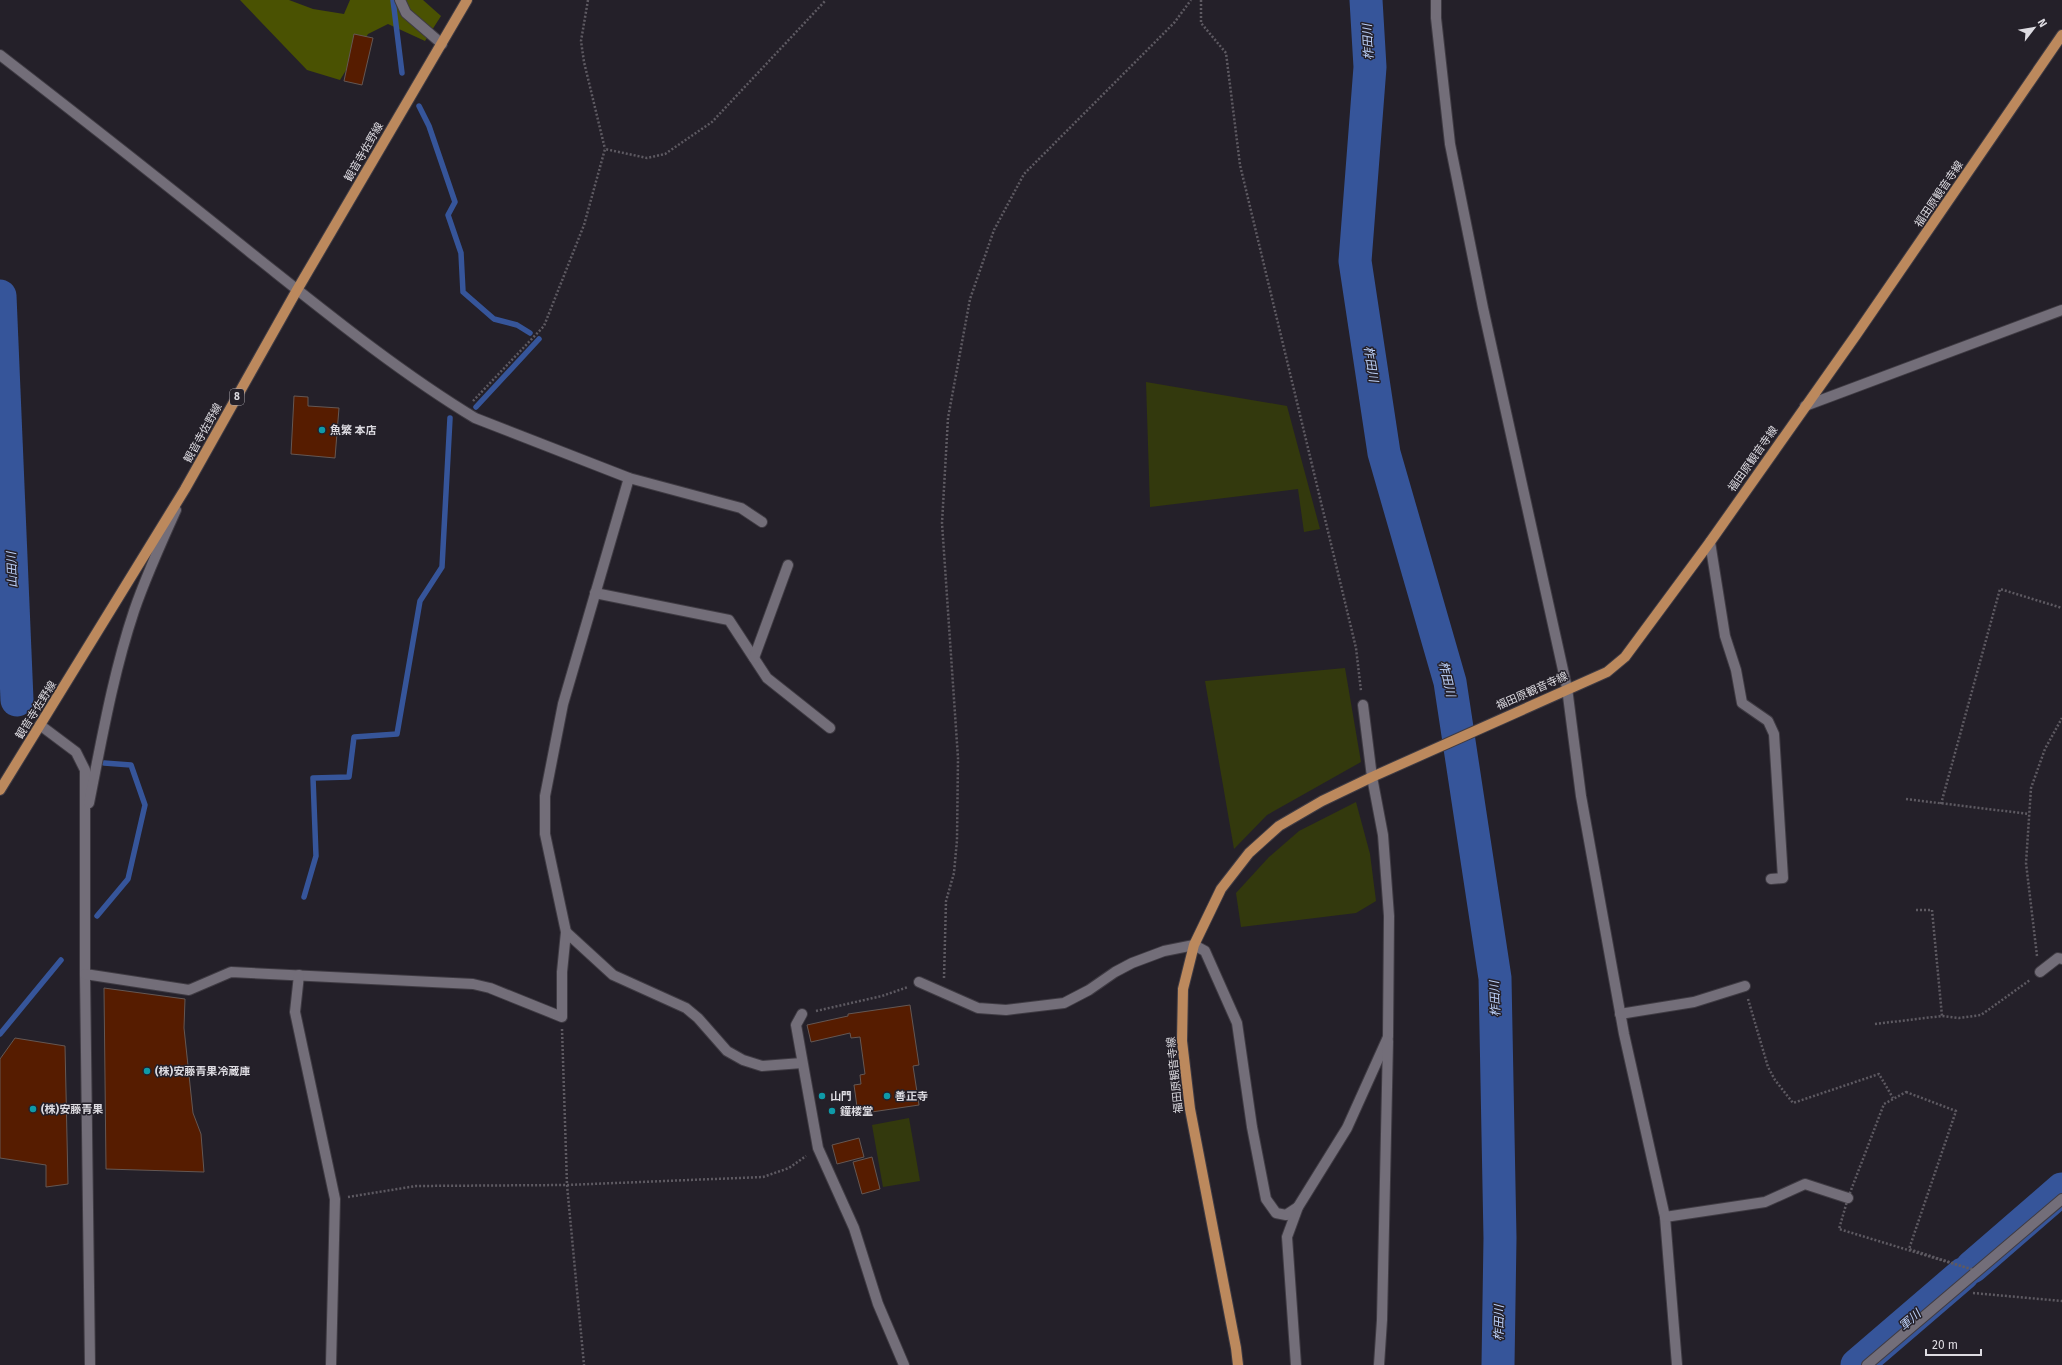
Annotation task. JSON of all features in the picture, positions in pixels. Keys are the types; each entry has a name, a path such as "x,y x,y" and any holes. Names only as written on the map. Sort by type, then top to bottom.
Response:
{"main road":[{"name":"観音寺佐野線","path":"0,790 185,489 297,290 467,0"},
{"name":"福田原観音寺線","path":"1238,1365 1190,1109 1182,1041 1183,989 1194,945 1221,888 1250,853 1279,826 1322,801 1567,688 1606,672 1625,658 1710,542 1856,335 2062,35"}],"street":[{"path":"400,0 406,13 442,44"},
{"path":"1436,0 1436,18 1450,144 1483,308 1567,688 1581,796 1620,1014 1665,1217 1677,1365"},
{"path":"0,55 297,290 426,387 475,418 629,478 742,508 762,522"},
{"path":"1805,406 2062,310"},
{"path":"85,974 189,990 231,972 473,984 490,988 562,1017 562,972 566,932 544,834 545,796 563,704 629,478"},
{"path":"85,828 99,745 134,612 150,570 185,489"},
{"path":"1710,542 1725,636 1736,670 1742,703 1768,721 1774,734 1783,878 1771,879"},
{"path":"754,658 788,565"},
{"path":"595,593 729,620 767,678 830,728"},
{"path":"1363,705 1372,777 1383,835 1389,916 1382,1320 1379,1365"},
{"path":"40,725 76,752 85,770 85,974 90,1365"},
{"path":"566,932 613,975 686,1008 698,1018 727,1051 743,1060 762,1066 802,1063"},
{"path":"919,982 978,1008 1006,1010 1064,1003 1089,990 1115,972 1132,963 1164,951 1194,945 1205,950 1236,1023 1252,1127 1266,1199 1276,1213 1286,1215 1298,1207"},
{"path":"2040,972 2058,958 2062,959"},
{"path":"299,975 295,1012 335,1199 331,1365"},
{"path":"1620,1014 1694,1002 1745,986"},
{"path":"802,1014 796,1025 818,1148 854,1228 878,1304 904,1365"},
{"path":"1296,1365 1287,1237 1298,1207 1347,1128 1388,1037"},
{"path":"1665,1217 1765,1202 1805,1184 1848,1198"},
{"path":"1867,1365 2062,1199"}],"path":[{"path":"462,410 480,395 544,326 584,225 605,149 584,62 581,41 588,0"},
{"path":"605,149 647,158 665,154 712,122 826,0"},
{"path":"944,992 946,901 954,873 957,840 958,758 942,524 948,418 970,299 994,230 1024,174 1174,23 1191,0"},
{"path":"1201,0 1201,23 1226,53 1240,165 1356,648 1363,705"},
{"path":"1941,804 2000,589 2062,608"},
{"path":"1875,1024 1942,1016 1959,1018 1980,1015 2020,988 2040,972 2026,863 2031,788 2045,749 2062,718"},
{"path":"1906,799 2029,814"},
{"path":"1916,910 1932,910 1942,1016"},
{"path":"802,1014 882,996 919,982"},
{"path":"1745,986 1768,1067 1775,1080 1793,1102 1879,1074 1893,1098"},
{"path":"562,1017 567,1185 584,1365"},
{"path":"1906,1092 1956,1111 1909,1249 1977,1271 1839,1229 1848,1198 1884,1104 1906,1092"},
{"path":"335,1199 416,1186 567,1185 763,1177 790,1168 818,1148"},
{"path":"1955,1291 2062,1301"}],"green space":[{"path":"240,0 289,0 313,9 344,14 350,0 423,0 441,16 425,41 388,24 368,34 340,80 307,70"},
{"path":"1146,382 1287,406 1320,529 1304,532 1298,489 1150,507"},
{"path":"1345,668 1361,762 1267,815 1234,849 1205,681"},
{"path":"1356,802 1370,854 1376,901 1356,913 1241,927 1236,893 1269,857 1299,831"},
{"path":"909,1118 920,1181 883,1187 872,1125"}],"building":[{"path":"354,34 373,38 362,85 344,81"},
{"name":"魚繁 本店","path":"294,396 308,397 308,406 339,408 335,458 291,454"},
{"name":"(株)安藤青果冷蔵庫","path":"104,988 185,999 184,1028 193,1113 201,1134 204,1172 106,1169"},
{"path":"910,1005 919,1065 913,1066 919,1105 858,1114 854,1085 861,1084 860,1075 865,1074 860,1037 851,1038 850,1033 811,1042 807,1025 848,1016 848,1014"},
{"name":"(株)安藤青果","path":"15,1038 65,1046 68,1184 46,1187 46,1165 0,1158 0,1059"},
{"path":"859,1138 864,1157 837,1164 832,1145"},
{"path":"872,1157 880,1189 862,1194 853,1162"}],"waterway":[{"path":"393,0 402,73"},
{"name":"柞田川","path":"1366,0 1370,67 1355,261 1384,453 1450,682 1495,978 1500,1238 1498,1365"},
{"path":"419,106 429,126 455,202 448,215 461,253 463,292 494,319 517,325 530,333"},
{"name":"山田川","path":"0,296 17,700"},
{"path":"476,407 539,339"},
{"path":"304,897 316,856 313,778 349,777 354,737 397,734 420,601 442,567 450,418"},
{"path":"97,916 128,879 145,805 131,765 104,763"},
{"path":"0,1034 61,960"},
{"name":"軍川","path":"1972,1267 2062,1189"},
{"name":"軍川","path":"1857,1365 1963,1274"}],"place":[{"name":"魚繁 本店","path":"322,430"},
{"name":"(株)安藤青果冷蔵庫","path":"147,1071"},
{"name":"山門","path":"822,1096"},
{"name":"善正寺","path":"887,1096"},
{"name":"(株)安藤青果","path":"33,1109"},
{"name":"鐘楼堂","path":"832,1111"}]}
